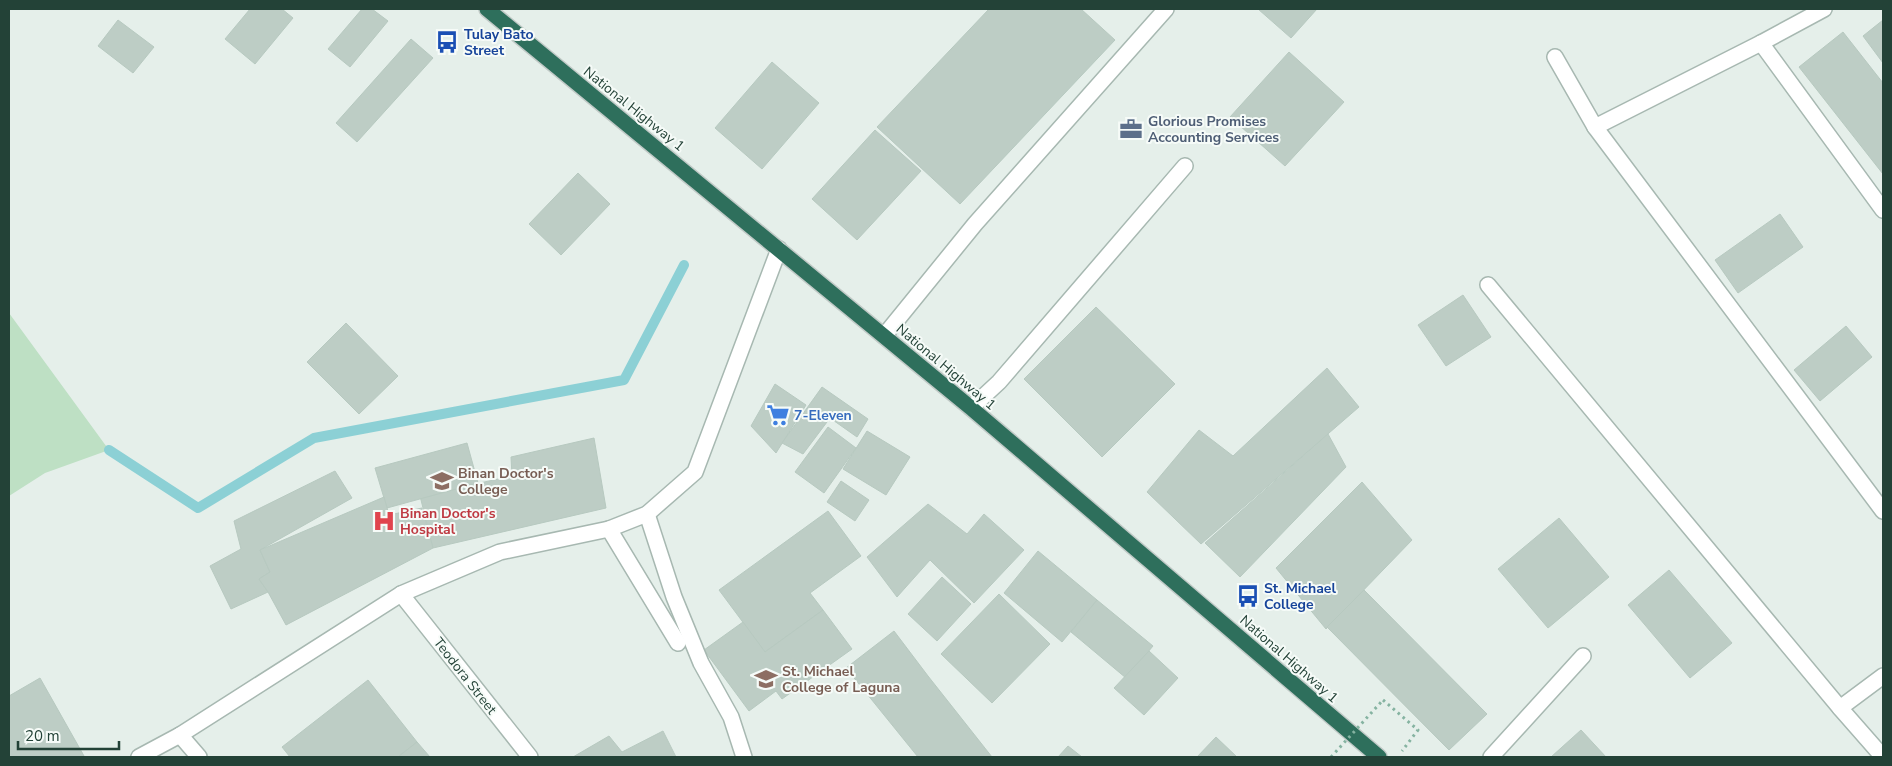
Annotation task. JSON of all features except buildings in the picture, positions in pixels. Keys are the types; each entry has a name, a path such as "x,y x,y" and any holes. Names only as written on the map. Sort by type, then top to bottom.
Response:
{"highway":[{"name":"National Highway 1","path":"487,9 971,408 1379,757"}],"street":[{"path":"884,336 975,224 1166,9"},
{"path":"1595,127 1824,9"},
{"path":"1761,43 1883,210"},
{"path":"1555,57 1595,127 1883,511"},
{"path":"971,408 999,382 1185,166"},
{"path":"139,757 180,735 401,594 500,552 609,529 647,514 695,472 779,249"},
{"path":"1488,284 1840,708 1883,757"},
{"path":"647,514 674,597 701,663 731,717 744,757"},
{"path":"609,529 678,643"},
{"name":"Teodora Street","path":"401,594 530,757"},
{"path":"1491,757 1583,656"},
{"path":"1840,708 1883,676"},
{"path":"180,735 199,757"}],"path":[{"path":"1331,757 1383,700 1418,730 1396,757"}],"green space":[{"path":"9,313 109,450 45,473 9,496"}],"waterway":[{"path":"109,450 198,508 314,438 624,380 684,265"}],"place":[{"name":"Tulay Bato Street","path":"447,42"},
{"name":"Glorious Promises Accounting Services","path":"1131,129"},
{"name":"7-Eleven","path":"778,415"},
{"name":"Binan Doctor's College","path":"442,481"},
{"name":"Binan Doctor's Hospital","path":"384,521"},
{"name":"St. Michael College","path":"1248,596"},
{"name":"St. Michael College of Laguna","path":"766,679"}]}
